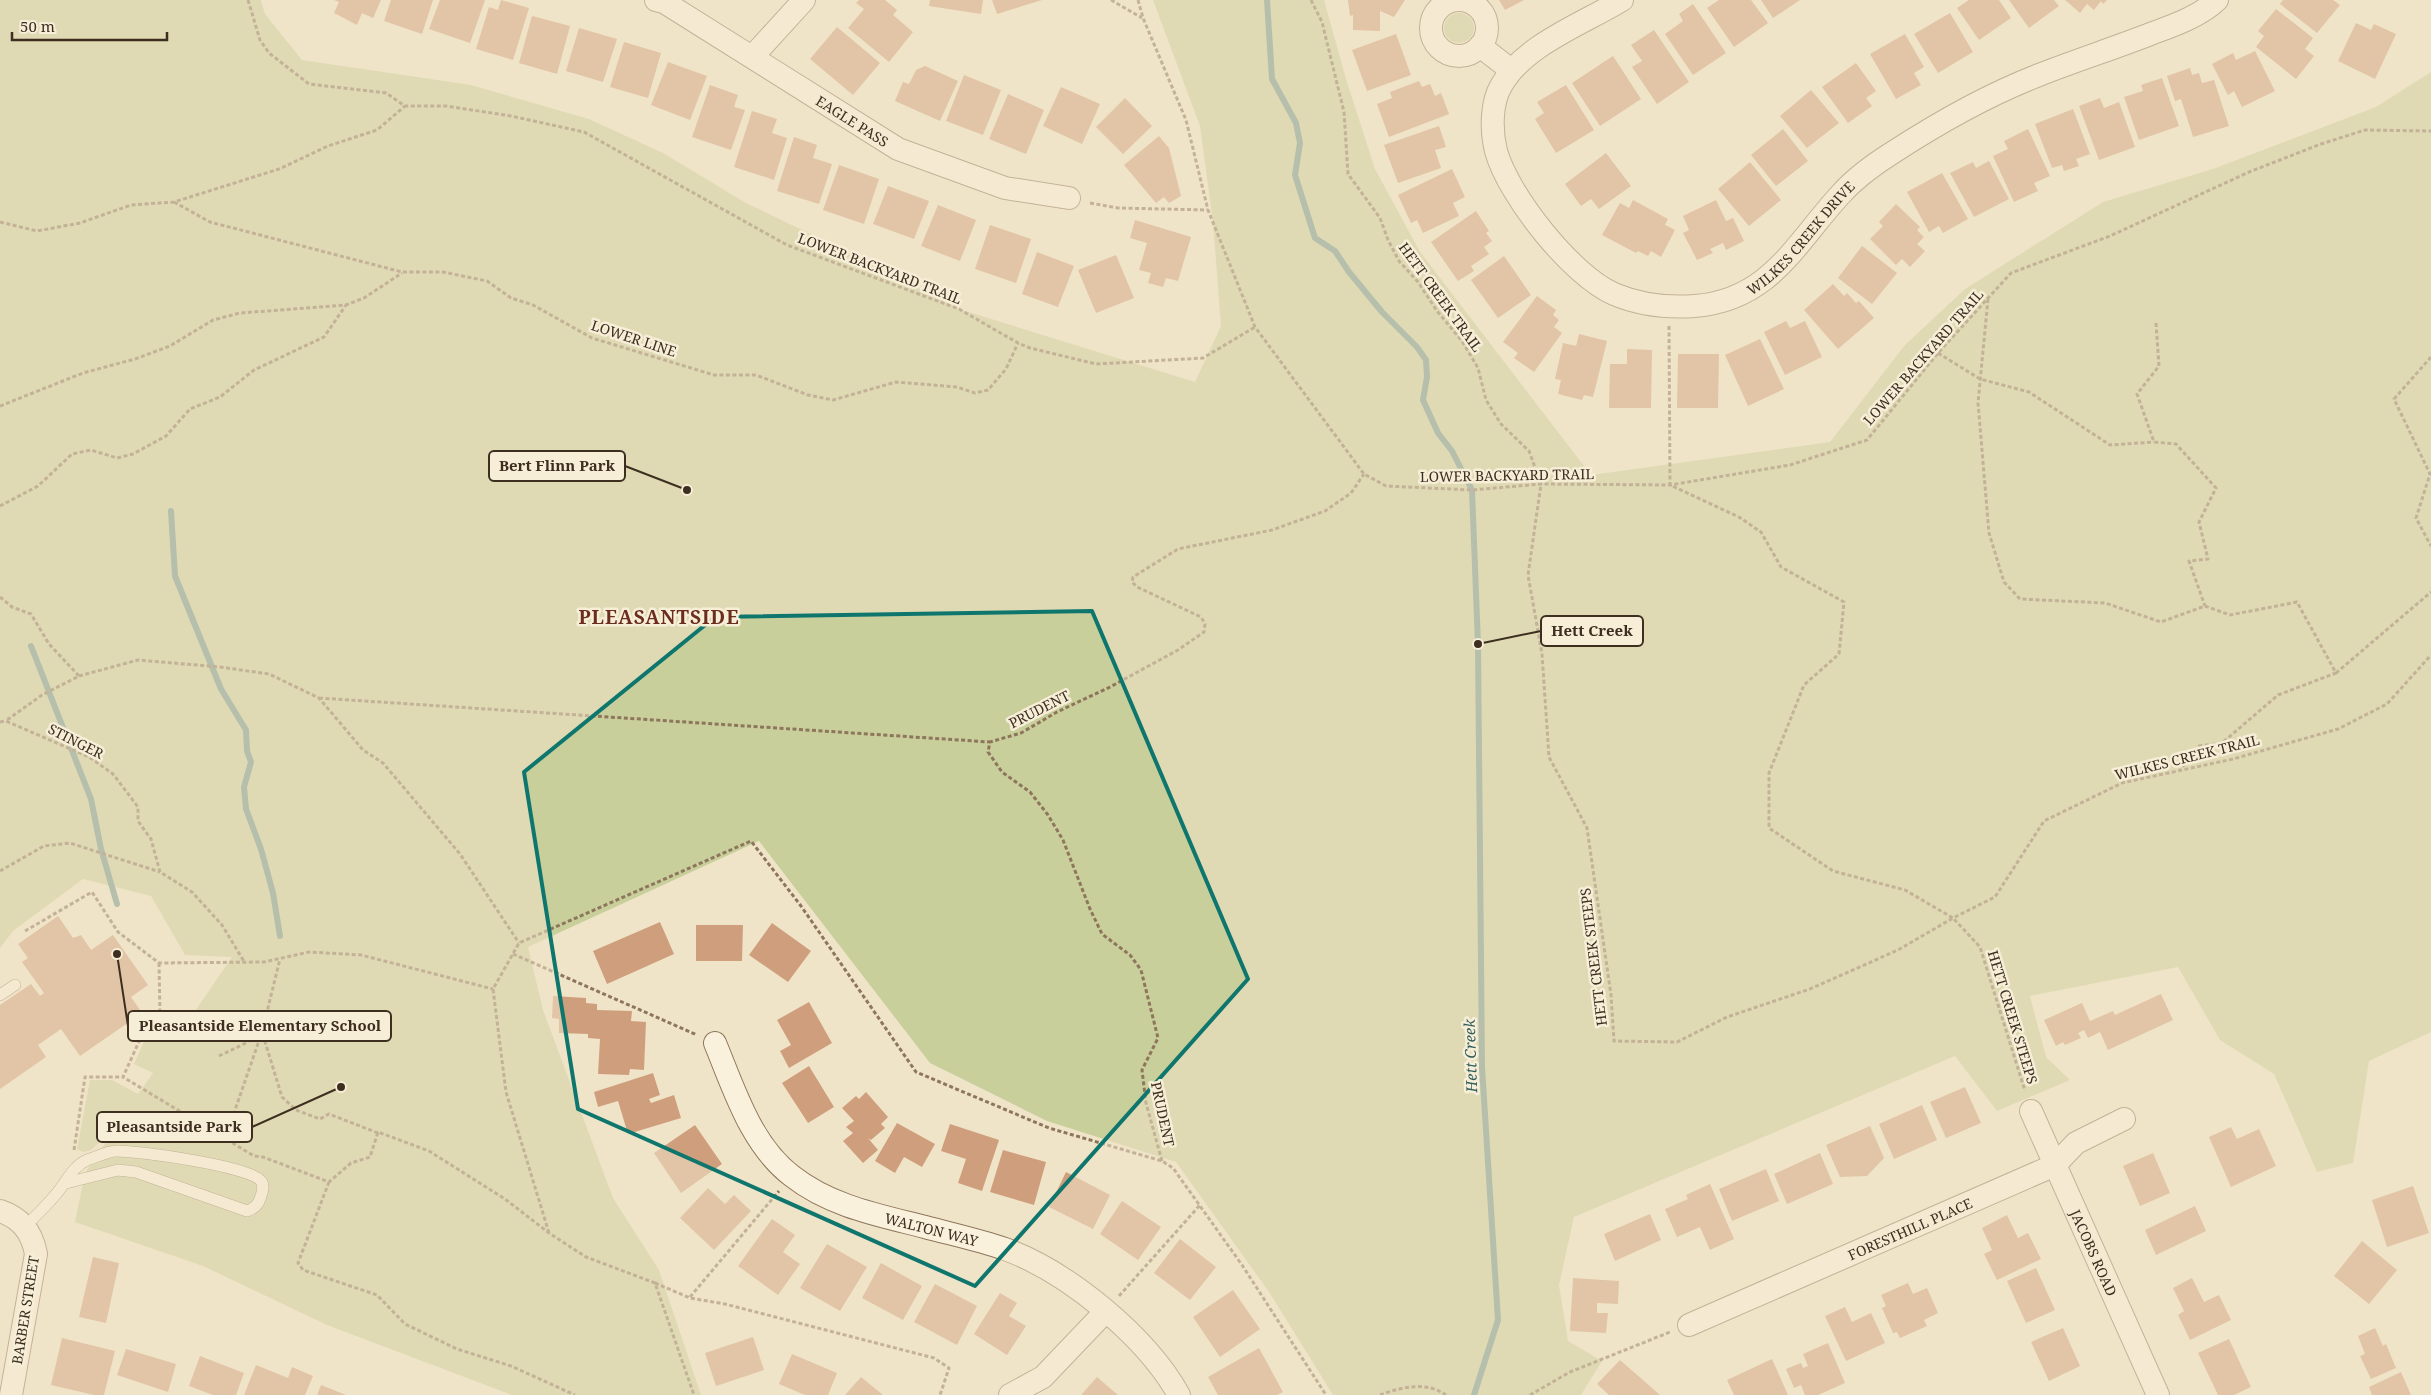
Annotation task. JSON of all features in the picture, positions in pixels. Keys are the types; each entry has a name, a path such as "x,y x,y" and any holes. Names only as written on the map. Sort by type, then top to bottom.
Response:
{"street":[{"name":"EAGLE PASS","path":"656,0 664,2 753,56 898,149 1005,188 1069,198"},
{"path":"753,56 804,0"},
{"name":"WILKES CREEK DRIVE","path":"1622,0 1532,53 1511,70 1496,97 1494,141 1502,167 1511,184 1549,239 1584,275 1612,293 1646,305 1697,306 1743,294 1772,273 1795,252 1839,196 1870,168 1895,151 2008,89 2038,75 2170,27 2191,17 2217,0"},
{"path":"1480,46 1511,70"},
{"name":"WALTON WAY","path":"715,1043 741,1106 757,1135 778,1163 791,1176 818,1193 849,1208 1005,1250 1039,1265 1072,1284 1132,1335 1171,1382 1179,1395"},
{"name":"JACOBS ROAD","path":"2031,1111 2158,1395"},
{"name":"FORESTHILL PLACE","path":"1690,1325 2055,1165 2076,1143 2124,1119"},
{"path":"0,1211 19,1220 25,1226"},
{"name":"BARBER STREET","path":"11,1395 36,1254 34,1243 25,1226"},
{"path":"1010,1395 1044,1377 1105,1312"}],"lane":[{"path":"0,995 15,985"},
{"path":"25,1226 66,1183 70,1173 86,1160 114,1151 235,1168 253,1174 261,1180 264,1186 260,1201 253,1209 247,1211 136,1172 118,1170 66,1183"}],"path":[{"path":"0,222 37,231 80,224 131,205 174,202 279,169 328,146 377,130 405,106 386,93 309,84 268,53 260,40 248,0"},
{"path":"1111,0 1143,18"},
{"path":"1138,0 1143,18 1186,120 1208,210 1255,327"},
{"name":"HETT CREEK TRAIL","path":"1311,0 1322,22 1344,112 1348,174 1380,218 1388,240 1399,261 1418,282 1437,311 1462,341 1478,368 1486,400 1501,424 1529,451 1541,484"},
{"name":"LOWER BACKYARD TRAIL","path":"405,106 446,106 511,116 584,132 788,245 959,309 1018,344 1096,364 1203,358 1255,327 1364,474 1386,486 1472,490 1541,484 1670,485 1790,465 1867,440 1938,353 2011,273 2110,236 2249,172 2321,144 2365,130 2431,131"},
{"path":"1069,198 1118,208 1208,210"},
{"name":"LOWER LINE","path":"174,202 210,222 402,272 443,272 487,281 511,298 533,305 600,341 714,375 756,376 808,395 833,400 896,382 956,387 975,393 988,390 1006,369 1018,344"},
{"path":"0,406 83,374 135,359 170,346 213,320 240,313 346,305 364,298 402,272"},
{"path":"1988,299 1978,403 1990,533 2004,582 2020,599 2105,603 2160,622 2205,606 2230,615 2297,602 2336,673"},
{"path":"0,506 38,486 72,454 91,450 117,458 133,454 166,436 190,409 220,397 254,370 324,337 346,305"},
{"path":"1669,323 1670,485 1739,517 1761,532 1781,567 1844,602 1839,654 1804,685 1769,773 1770,828 1833,871 1905,890 1952,918"},
{"path":"2154,442 2137,394 2159,366 2156,323"},
{"path":"1938,353 1980,379 2029,392 2110,445 2154,442 2176,444 2216,488 2199,522 2208,559 2189,561 2205,606"},
{"path":"2431,357 2394,399 2430,474 2416,518 2431,546"},
{"name":"PRUDENT","path":"1162,1161 1146,1103 1142,1070 1158,1038 1141,970 1130,955 1102,934 1090,909 1063,840 1048,815 1030,792 1002,772 988,752 990,742 1022,733 1058,712 1110,687 1204,632 1205,624 1200,617 1137,587 1132,582 1133,577 1145,568 1178,549 1272,530 1325,511 1351,493 1364,474"},
{"name":"HETT CREEK STEEPS","path":"1541,484 1528,575 1542,654 1550,757 1587,828 1611,995 1614,1041 1677,1042 1727,1017 1810,989 1898,950 1952,918 1980,947 2031,1111"},
{"path":"2180,770 2199,746 2222,743 2278,695 2336,673 2431,592"},
{"path":"0,597 12,607 31,614 49,644 79,676"},
{"name":"WILKES CREEK TRAIL","path":"1952,918 1994,897 2044,821 2122,783 2233,759 2338,729 2387,704 2431,655"},
{"path":"0,722 6,721 42,695 79,676 138,660 220,667 269,674 319,698 990,742"},
{"path":"319,698 363,750 383,763 460,854 519,943"},
{"name":"STINGER","path":"6,721 89,757 113,774 138,807 138,821 151,839 160,872"},
{"path":"548,1232 506,1092 493,989 519,943 750,842 801,906 916,1072 1049,1128 1162,1161 1173,1168 1182,1178 1242,1265 1326,1395"},
{"path":"0,870 44,846 70,843 160,872 192,892 222,925 245,964"},
{"path":"25,931 92,892 118,932 159,963 245,964 280,959 308,952 361,955 493,989"},
{"path":"513,954 715,1043"},
{"path":"225,1139 262,1032 280,959"},
{"path":"123,1077 146,1026 160,1015 159,963"},
{"path":"219,1056 246,1043 262,1032"},
{"path":"262,1032 277,1086 287,1104 320,1119 329,1114 429,1151 505,1199 548,1232 586,1257 690,1298 725,1304 934,1358 949,1368 940,1395"},
{"path":"74,1154 85,1077 123,1077 254,1156 329,1182"},
{"path":"378,1132 370,1157 351,1163 329,1182 298,1263 303,1270 377,1295 405,1324 457,1349 511,1366 575,1395"},
{"path":"690,1298 791,1176"},
{"path":"1105,1312 1200,1205"},
{"path":"655,1283 694,1395"},
{"path":"1530,1395 1570,1372 1690,1325"},
{"path":"1380,1395 1418,1386 1436,1388 1446,1395"}],"highlighted area":[{"path":"1092,611 1248,979 975,1286 578,1109 524,772 715,617"}],"green space":[{"path":"0,0 261,0 265,14 302,60 471,85 589,119 663,153 746,203 838,247 959,309 1195,382 1221,326 1213,222 1200,126 1153,0 1324,0 1346,79 1375,169 1420,252 1591,475 1830,442 1905,345 1965,289 2103,202 2213,169 2376,107 2431,72 2431,1032 2369,1061 2353,1163 2317,1172 2274,1074 2220,1040 2178,967 2030,996 2046,1057 2070,1080 1997,1111 1955,1056 1574,1217 1559,1285 1568,1341 1602,1361 1581,1395 1333,1395 1269,1292 1176,1162 1047,1121 930,1063 759,841 528,947 543,1010 613,1198 659,1270 701,1395 512,1395 327,1325 203,1266 75,1222 85,1173 110,1136 107,1135 91,1150 83,1152 77,1149 90,1080 112,1080 138,1094 153,1073 134,1064 150,1028 176,1039 232,957 185,955 151,896 83,879 13,931 0,948"},
{"path":"1459,13 1470,17 1474,28 1470,39 1459,43 1448,39 1444,28 1448,17"}],"building":[{"path":"334,0 381,0 373,18 362,13 357,25 334,13 339,2"},
{"path":"391,0 433,0 422,34 384,21"},
{"path":"440,0 485,0 470,43 429,29"},
{"path":"501,0 529,8 513,60 476,49 489,7 498,10"},
{"path":"859,0 885,0 897,10 893,15 913,32 889,62 848,28 864,9 856,3"},
{"path":"930,0 983,0 981,14 929,6"},
{"path":"992,0 1042,0 997,14"},
{"path":"1348,0 1405,0 1394,17 1380,11 1380,31 1353,30 1353,15 1350,16"},
{"path":"1499,0 1524,0 1505,10"},
{"path":"1719,0 1751,0 1768,23 1734,47 1707,8"},
{"path":"1761,0 1800,0 1773,18"},
{"path":"1969,0 1999,0 2011,18 1979,40 1957,8"},
{"path":"2009,0 2054,0 2059,6 2029,28"},
{"path":"2065,0 2107,0 2103,4 2101,1 2094,10 2087,4 2080,13"},
{"path":"2283,0 2333,0 2340,5 2317,33 2280,4"},
{"path":"1693,4 1726,53 1693,75 1665,34 1683,21 1679,14"},
{"path":"2276,9 2313,38 2305,49 2314,56 2296,79 2256,47 2264,36 2258,31"},
{"path":"1950,13 1973,52 1938,73 1914,34"},
{"path":"532,16 570,26 557,74 519,63"},
{"path":"2356,23 2371,30 2374,24 2396,34 2375,79 2338,61"},
{"path":"837,27 880,63 853,95 810,59"},
{"path":"579,28 617,39 603,82 566,71"},
{"path":"1654,30 1689,82 1657,104 1632,67 1642,61 1631,45"},
{"path":"1396,34 1411,75 1367,91 1352,50"},
{"path":"1905,34 1924,67 1914,73 1921,85 1896,99 1870,54"},
{"path":"624,42 661,53 648,98 610,87"},
{"path":"2255,51 2275,91 2242,107 2234,91 2228,95 2212,64 2233,53 2236,60"},
{"path":"1613,56 1641,99 1600,126 1572,83"},
{"path":"668,62 707,76 690,120 651,105"},
{"path":"1856,63 1876,91 1866,98 1872,106 1848,123 1822,87"},
{"path":"925,66 958,81 940,121 895,101 903,82 909,84 916,70"},
{"path":"2190,68 2192,75 2199,73 2202,83 2214,80 2229,126 2193,137 2181,99 2175,101 2167,76"},
{"path":"964,75 1001,90 983,135 946,121"},
{"path":"2162,78 2179,126 2139,140 2124,97 2143,91 2141,85"},
{"path":"1419,81 1422,87 1430,84 1435,96 1441,93 1449,114 1389,137 1377,104 1392,98 1390,92"},
{"path":"710,85 738,95 734,107 745,110 731,150 692,137"},
{"path":"1566,85 1594,130 1556,153 1535,119 1544,113 1537,102"},
{"path":"1061,87 1100,104 1082,144 1043,126"},
{"path":"1811,90 1839,123 1807,148 1780,116"},
{"path":"1008,94 1044,110 1026,154 989,139"},
{"path":"1125,98 1152,126 1123,154 1096,127"},
{"path":"2100,98 2104,108 2119,102 2135,147 2099,160 2079,106"},
{"path":"2073,109 2090,154 2076,159 2079,166 2064,171 2062,165 2052,168 2035,124"},
{"path":"752,111 777,119 772,133 787,138 774,180 734,167"},
{"path":"1439,126 1446,147 1435,150 1441,168 1398,183 1384,145"},
{"path":"1783,129 1808,161 1776,186 1751,155"},
{"path":"2028,129 2050,176 2034,183 2038,191 2014,202 1993,156 2008,149 2004,141"},
{"path":"1159,136 1169,148 1181,196 1169,203 1164,197 1156,203 1124,165"},
{"path":"794,137 817,145 813,158 832,164 819,204 777,191"},
{"path":"1606,153 1631,186 1599,209 1591,199 1581,206 1565,184"},
{"path":"1989,161 2009,199 1974,217 1950,173 1973,162 1976,168"},
{"path":"1750,162 1781,200 1749,226 1718,189"},
{"path":"839,165 879,179 864,224 823,210"},
{"path":"1452,169 1465,197 1453,203 1459,216 1423,233 1417,220 1411,223 1398,195"},
{"path":"1942,173 1968,219 1943,233 1939,226 1929,232 1907,192"},
{"path":"888,186 929,201 914,239 873,224"},
{"path":"1633,200 1668,219 1665,225 1675,230 1661,257 1651,251 1648,256 1638,251 1636,253 1602,235 1620,203 1629,208"},
{"path":"1716,200 1726,221 1733,218 1744,241 1726,250 1723,243 1710,249 1713,253 1697,260 1683,233 1689,230 1683,216"},
{"path":"1896,204 1920,227 1917,230 1924,237 1917,244 1925,251 1910,267 1902,259 1896,265 1870,239 1883,226 1879,222"},
{"path":"938,205 976,220 960,261 921,246"},
{"path":"1476,211 1489,231 1486,233 1492,241 1484,247 1489,254 1471,266 1474,271 1458,281 1431,242"},
{"path":"1135,220 1191,237 1178,281 1166,278 1163,287 1148,283 1151,273 1139,270 1147,243 1130,238"},
{"path":"990,225 1031,239 1016,283 975,269"},
{"path":"1862,246 1897,273 1872,304 1838,278"},
{"path":"1037,252 1074,266 1058,307 1022,294"},
{"path":"1116,255 1134,298 1096,313 1078,270"},
{"path":"1504,256 1531,295 1498,318 1471,280"},
{"path":"1833,284 1844,296 1847,293 1856,303 1859,301 1874,318 1838,349 1804,310"},
{"path":"1537,296 1556,310 1553,315 1559,320 1554,327 1562,333 1534,372 1514,358 1518,353 1503,342"},
{"path":"1786,321 1790,328 1805,321 1822,357 1785,375 1764,332"},
{"path":"1579,334 1607,341 1593,397 1584,395 1582,400 1558,394 1561,380 1555,379 1563,343 1576,346"},
{"path":"1760,339 1784,389 1748,406 1725,355"},
{"path":"1627,349 1652,350 1651,408 1609,408 1610,364 1627,364"},
{"path":"1678,354 1719,354 1718,408 1677,408"},
{"path":"58,916 73,938 81,935 91,950 113,935 148,985 131,997 142,1013 80,1056 61,1029 38,1045 46,1057 0,1089 0,1005 31,984 40,996 44,993 22,962 28,958 18,944"},
{"path":"660,922 674,954 607,984 593,951"},
{"path":"772,923 811,951 788,982 749,955"},
{"path":"696,925 743,925 742,961 696,961"},
{"path":"2161,994 2173,1020 2108,1050 2100,1032 2088,1038 2084,1030 2078,1033 2081,1038 2065,1045 2063,1042 2056,1046 2044,1020 2082,1003 2090,1021 2113,1011 2115,1015"},
{"path":"553,996 586,998 586,1003 597,1004 597,1010 632,1011 631,1021 646,1022 644,1070 630,1069 629,1075 598,1074 600,1039 588,1038 588,1034 559,1033 559,1019 552,1018"},
{"path":"809,1002 832,1043 789,1068 780,1051 791,1045 777,1020"},
{"path":"809,1066 834,1107 808,1123 782,1083"},
{"path":"653,1073 660,1095 649,1099 651,1103 674,1095 681,1118 628,1134 618,1101 598,1107 594,1092"},
{"path":"1965,1087 1981,1123 1946,1138 1930,1102"},
{"path":"866,1092 888,1117 881,1124 885,1128 871,1140 868,1138 878,1150 863,1163 843,1141 853,1133 846,1127 854,1121 842,1108 856,1096 859,1099"},
{"path":"1922,1105 1937,1140 1894,1159 1879,1124"},
{"path":"897,1123 935,1144 922,1167 904,1157 895,1173 875,1161"},
{"path":"950,1124 999,1140 982,1191 958,1183 966,1159 941,1151"},
{"path":"695,1125 722,1164 681,1193 654,1153"},
{"path":"1870,1126 1884,1158 1867,1176 1840,1177 1826,1145"},
{"path":"2231,1127 2237,1139 2259,1129 2276,1166 2231,1187 2209,1137"},
{"path":"1003,1150 1046,1162 1034,1205 990,1192"},
{"path":"1820,1153 1833,1184 1787,1204 1774,1174"},
{"path":"2153,1153 2170,1193 2140,1206 2123,1166"},
{"path":"1766,1169 1779,1201 1732,1221 1719,1189"},
{"path":"1066,1172 1110,1195 1093,1229 1049,1207"},
{"path":"1710,1184 1734,1239 1710,1250 1700,1227 1677,1237 1665,1209 1688,1199 1686,1195"},
{"path":"2413,1186 2429,1233 2387,1247 2372,1200"},
{"path":"708,1188 725,1204 734,1195 751,1211 714,1250 680,1218"},
{"path":"1122,1201 1161,1227 1138,1260 1100,1234"},
{"path":"2195,1206 2206,1231 2156,1255 2145,1230"},
{"path":"1650,1214 1661,1240 1615,1261 1604,1234"},
{"path":"2007,1215 2018,1238 2028,1233 2041,1259 1997,1280 1984,1254 1992,1250 1982,1228"},
{"path":"772,1219 795,1235 783,1252 800,1264 778,1295 738,1266"},
{"path":"1180,1239 1216,1267 1190,1300 1154,1273"},
{"path":"2362,1241 2397,1270 2369,1304 2334,1276"},
{"path":"827,1244 867,1267 840,1311 800,1288"},
{"path":"93,1257 119,1263 106,1323 79,1317"},
{"path":"881,1263 922,1286 903,1320 862,1298"},
{"path":"2036,1268 2055,1310 2026,1323 2007,1281"},
{"path":"1573,1278 1619,1281 1618,1304 1597,1303 1597,1313 1608,1313 1606,1333 1570,1331"},
{"path":"2192,1278 2204,1302 2219,1295 2231,1320 2190,1340 2178,1315 2184,1311 2173,1288"},
{"path":"1908,1283 1913,1294 1927,1288 1938,1313 1924,1320 1927,1326 1900,1338 1897,1332 1893,1333 1882,1308 1886,1306 1881,1295"},
{"path":"935,1284 977,1306 957,1345 914,1322"},
{"path":"1233,1290 1260,1329 1220,1357 1193,1317"},
{"path":"1000,1293 1017,1303 1009,1316 1026,1326 1007,1355 974,1334"},
{"path":"1845,1307 1852,1322 1871,1313 1885,1343 1846,1361 1825,1316"},
{"path":"2063,1328 2080,1366 2049,1381 2031,1342"},
{"path":"2375,1328 2383,1346 2386,1344 2396,1368 2371,1379 2360,1356 2365,1354 2358,1336"},
{"path":"753,1337 764,1370 716,1386 705,1353"},
{"path":"62,1338 115,1351 104,1395 94,1395 51,1385"},
{"path":"2229,1339 2251,1387 2234,1395 2218,1395 2198,1353"},
{"path":"1828,1343 1845,1383 1818,1395 1805,1395 1801,1385 1794,1388 1786,1369 1801,1363 1803,1368 1808,1366 1803,1354"},
{"path":"1259,1348 1283,1392 1277,1395 1218,1395 1208,1377"},
{"path":"126,1349 176,1364 168,1392 117,1375"},
{"path":"792,1354 837,1373 828,1395 805,1395 779,1384"},
{"path":"200,1356 244,1373 236,1395 213,1395 189,1386"},
{"path":"1772,1359 1788,1395 1734,1395 1727,1380"},
{"path":"1620,1360 1660,1395 1609,1395 1597,1384"},
{"path":"256,1365 288,1378 292,1367 313,1376 305,1395 244,1395"},
{"path":"2401,1372 2411,1395 2372,1395 2369,1387"},
{"path":"861,1377 883,1395 845,1395"},
{"path":"1097,1377 1118,1395 1081,1395"},
{"path":"321,1385 346,1395 317,1395"}],"waterway":[{"name":"Hett Creek","path":"1267,0 1272,79 1296,123 1300,143 1295,175 1315,238 1335,251 1349,272 1382,312 1417,347 1426,360 1427,377 1423,400 1438,433 1452,451 1472,490 1478,644 1482,1067 1498,1320 1474,1395"},
{"path":"171,511 175,576 221,689 246,730 247,751 251,762 244,787 246,809 261,849 273,893 280,936"},
{"path":"31,646 91,799 101,849 117,904"}],"place":[{"name":"Bert Flinn Park","path":"687,490"},
{"name":"Hett Creek","path":"1478,644"},
{"name":"Pleasantside Elementary School","path":"117,954"},
{"name":"Pleasantside Park","path":"341,1087"}],"district":[{"name":"PLEASANTSIDE","path":"659,617"}]}
